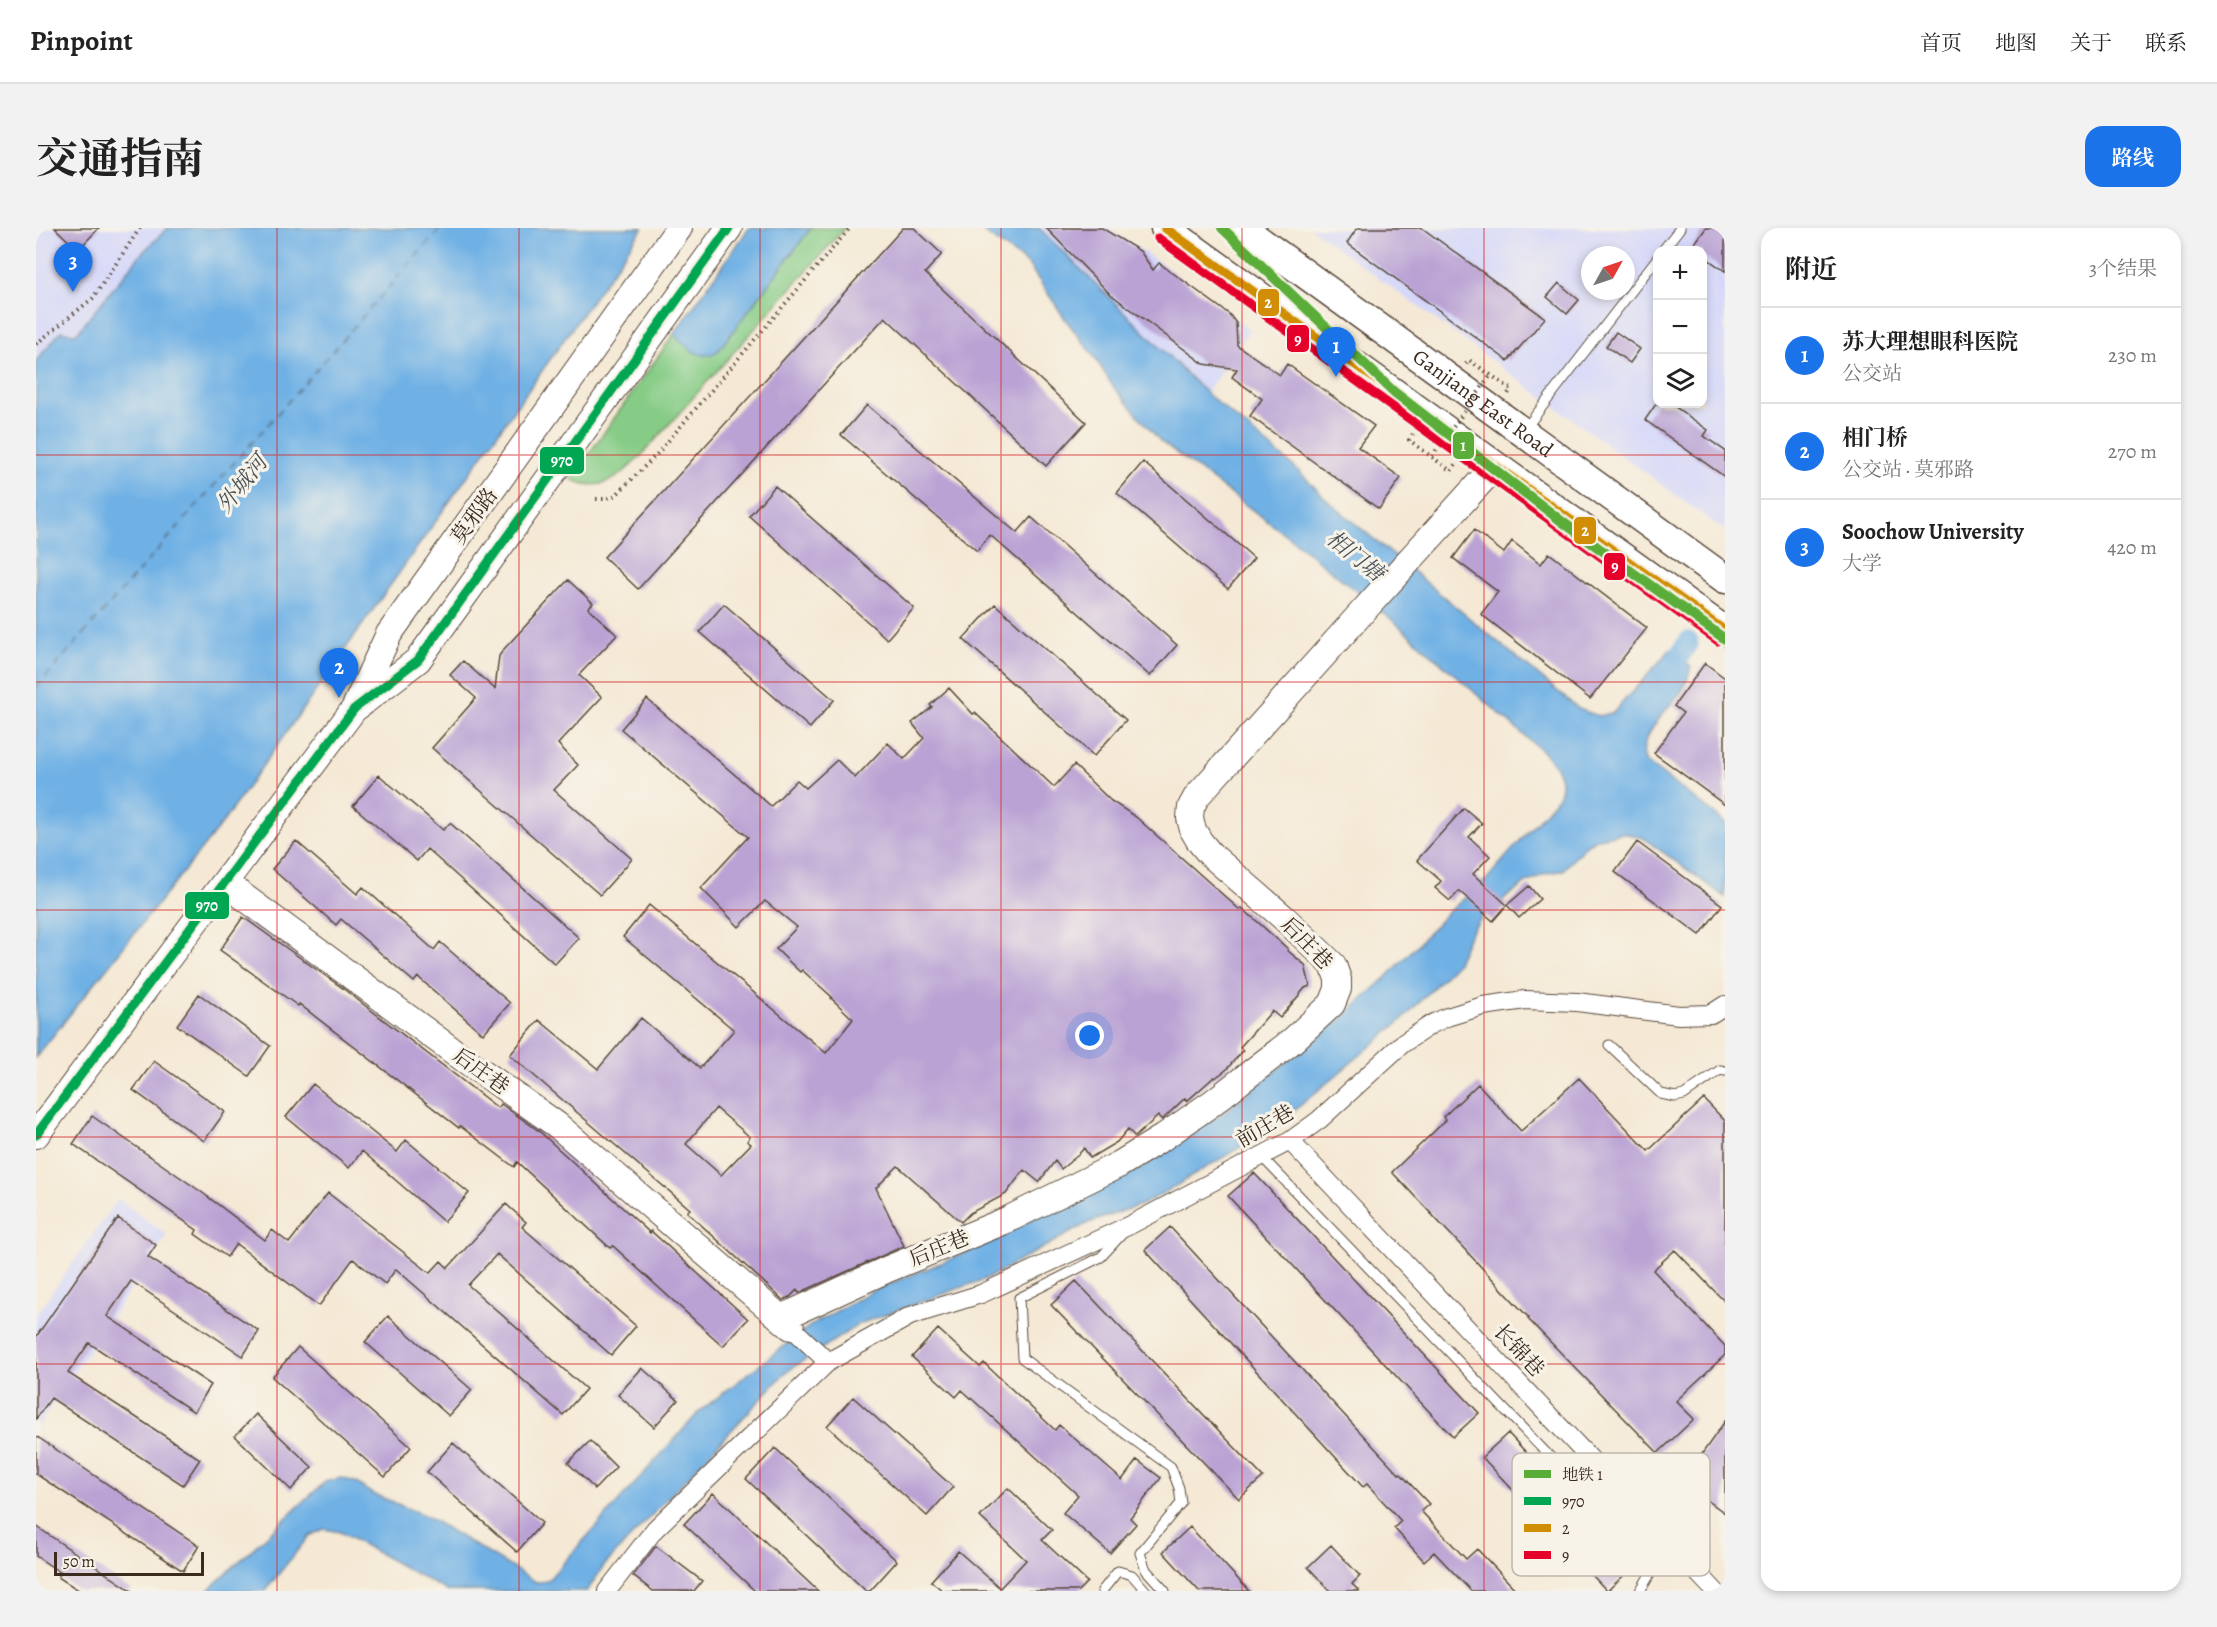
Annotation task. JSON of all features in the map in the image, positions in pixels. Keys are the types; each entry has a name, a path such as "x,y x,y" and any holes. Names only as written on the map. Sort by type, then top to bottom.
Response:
{"main road":[{"name":"Ganjiang East Road","path":"1165,228 1725,632"},
{"name":"Ganjiang East Road","path":"1242,228 1725,579"}],"street":[{"name":"莫邪路","path":"354,709 389,634 679,228"},
{"path":"36,1135 354,709 418,660 729,228"},
{"name":"后庄巷","path":"786,1323 888,1269 1007,1220 1120,1164 1212,1103 1292,1041 1332,1004 1338,989 1338,979 1333,965 1284,918 1210,854 1193,830 1190,818 1191,807 1197,796 1495,466"},
{"name":"后庄巷","path":"225,883 557,1125 828,1362"},
{"name":"前庄巷","path":"607,1591 655,1529 828,1362 910,1316 981,1294 1130,1226 1290,1141 1319,1120 1402,1044 1447,1017 1483,1006 1525,1000 1577,1002 1679,1015 1711,1014 1725,1005"},
{"name":"长锦巷","path":"1290,1141 1585,1453"},
{"name":"长锦巷","path":"1701,1576 1715,1591"}],"lane":[{"path":"1666,246 1680,228"},
{"path":"1523,432 1653,263"},
{"path":"1609,1045 1661,1094 1675,1097 1684,1095 1720,1070 1725,1071"},
{"path":"1261,1156 1546,1453"},
{"path":"1130,1226 1101,1257 1019,1298 1022,1358 1171,1467 1179,1488 1180,1503 1140,1553 1146,1570 1165,1591"},
{"path":"1102,1591 1118,1571 1132,1575 1146,1591"},
{"path":"1640,1591 1649,1576"}],"path":[{"path":"36,344 93,298 140,228"},
{"path":"596,499 606,499 616,495 657,454 850,228"},
{"path":"1469,360 1511,389"},
{"path":"1431,456 1491,375"},
{"path":"1409,440 1451,471"}],"shaded area":[{"path":"36,228 168,228 142,253 76,335 61,331 36,361"},
{"path":"1039,228 1107,228 1158,261 1250,330 1206,393"},
{"path":"1310,228 1725,228 1725,531"},
{"path":"118,1199 167,1235 36,1429 36,1315"}],"green space":[{"path":"811,228 845,228 640,457 616,477 600,484 591,485 571,479 674,334 689,348 700,354 712,354 718,351"}],"water":[{"name":"外城河","path":"168,228 643,228 223,822 36,1057 36,361 61,331 76,334 142,253"},
{"path":"749,228 811,228 718,351 705,355 694,352 674,334"},
{"name":"相门塘","path":"978,228 1039,228 1206,393 1299,471 1328,501 1579,709 1598,716 1613,713 1670,650 1691,667 1683,689 1649,734 1643,754 1646,762 1725,822 1725,897 1643,838 1624,833 1598,838 1586,845 1563,870 1544,874 1526,883 1484,914 1469,935 1456,964 1402,1020 1277,1125 1143,1204 1088,1223 988,1278 859,1324 786,1372 604,1566 587,1591 447,1591 340,1532 324,1529 309,1536 265,1591 207,1591 325,1482 341,1478 355,1482 371,1493 426,1516 536,1582 549,1579 700,1411 810,1326 872,1291 990,1243 1034,1218 1140,1169 1224,1112 1342,1018 1387,977 1446,914 1486,880 1558,797 1561,783 1558,771 1542,751 1392,620 1294,541 1160,441 1112,385 1028,264"}],"building":[{"path":"55,228 99,228 78,250"},
{"path":"903,228 914,228 942,254 925,273 1086,422 1046,466 885,317 638,589 604,557"},
{"path":"1046,228 1102,228 1140,251 1153,270 1159,263 1229,314 1236,323 1237,345 1280,375 1287,364 1374,426 1358,447 1401,478 1379,509 1250,416 1262,399 1232,377 1237,369 1204,364 1109,293"},
{"path":"1357,228 1422,228 1545,318 1508,361 1347,243"},
{"path":"1706,228 1725,228 1725,271 1707,258 1707,246 1693,246"},
{"path":"1559,283 1579,300 1567,314 1547,297"},
{"path":"1616,332 1640,349 1630,363 1606,346"},
{"path":"867,405 1017,533 1031,517 1177,645 1150,676 990,535 977,551 841,435"},
{"path":"1653,408 1677,408 1708,430 1704,436 1725,451 1725,477 1645,420"},
{"path":"1143,462 1254,558 1228,589 1117,493"},
{"path":"775,486 914,608 887,639 749,516"},
{"path":"1474,530 1504,553 1512,541 1541,564 1549,553 1647,628 1590,699 1481,614 1498,592 1453,558"},
{"path":"568,580 593,603 588,608 617,635 579,675 602,697 558,744 578,765 554,790 632,859 600,895 432,748 476,698 450,675 463,661 495,689 499,656"},
{"path":"724,604 834,700 810,728 700,632"},
{"path":"995,604 1126,720 1094,756 963,639"},
{"path":"1705,663 1725,678 1725,805 1654,753 1683,713 1674,706"},
{"path":"949,688 973,714 975,713 1054,787 1074,765 1111,801 1136,817 1240,910 1242,908 1288,949 1305,965 1310,986 1305,988 1280,1018 1272,1011 1240,1047 1243,1050 1226,1070 1214,1077 1187,1101 1185,1098 1162,1120 1158,1116 1135,1137 1128,1129 1117,1142 1090,1158 1084,1148 1061,1169 1055,1161 1039,1182 1024,1170 1006,1194 970,1213 961,1222 898,1166 876,1188 904,1246 799,1293 797,1290 783,1300 687,1212 690,1209 510,1055 539,1020 598,1069 641,1018 700,1068 734,1030 623,937 649,905 826,1053 853,1019 832,997 802,970 800,972 776,949 797,927 765,901 739,927 701,888 748,837 621,729 647,699 771,806 797,780 806,788 837,760 855,778 888,743 904,759 924,738 912,723 932,707 930,705","holes":["716,1108 750,1137 747,1141 751,1144 721,1175 686,1144"]},
{"path":"379,775 443,830 450,823 579,938 555,964 427,849 417,861 353,806"},
{"path":"1464,808 1482,823 1469,837 1490,856 1473,874 1507,905 1493,921 1459,891 1450,901 1435,888 1441,881 1417,860"},
{"path":"296,841 357,894 363,887 434,950 440,942 510,1003 483,1034 418,977 414,982 341,919 336,925 272,869"},
{"path":"1637,842 1722,905 1700,935 1615,872"},
{"path":"1529,886 1540,899 1519,918 1507,905"},
{"path":"243,917 341,987 498,1108 501,1104 539,1131 748,1319 723,1346 613,1246 610,1248 517,1162 514,1167 460,1126 459,1128 299,1004 298,1006 220,950"},
{"path":"199,994 270,1046 249,1076 177,1025"},
{"path":"154,1061 225,1112 204,1141 133,1090"},
{"path":"1579,1078 1648,1151 1704,1099 1725,1121 1725,1302 1675,1250 1653,1270 1725,1346 1725,1355 1676,1401 1694,1419 1658,1453 1528,1319 1392,1172 1446,1120 1443,1117 1478,1084 1521,1131"},
{"path":"313,1084 397,1152 406,1140 469,1193 444,1222 362,1151 349,1168 286,1117"},
{"path":"92,1116 200,1191 265,1240 272,1230 289,1243 328,1193 430,1273 441,1261 448,1268 506,1204 526,1222 522,1227 636,1326 611,1355 497,1254 468,1285 586,1389 563,1415 396,1269 385,1284 353,1259 319,1306 236,1244 227,1257 195,1234 197,1230 73,1144"},
{"path":"1254,1173 1479,1413 1453,1437 1228,1196"},
{"path":"118,1218 156,1245 148,1257 259,1331 243,1356 131,1281 107,1316 211,1385 194,1412 89,1343 68,1373 200,1459 183,1485 51,1398 36,1419 36,1337"},
{"path":"1170,1227 1429,1504 1421,1511 1466,1559 1477,1549 1517,1591 1471,1591 1434,1552 1424,1561 1394,1528 1401,1521 1367,1484 1363,1487 1145,1250"},
{"path":"1076,1281 1263,1477 1239,1499 1051,1305"},
{"path":"388,1316 472,1390 449,1416 365,1342"},
{"path":"938,1329 980,1367 984,1363 1055,1430 1059,1425 1122,1480 1137,1460 1161,1478 1130,1518 1136,1524 1110,1553 1063,1513 1078,1495 962,1390 956,1397 912,1357"},
{"path":"298,1347 411,1447 385,1477 272,1377"},
{"path":"642,1368 678,1400 654,1427 618,1395"},
{"path":"853,1397 953,1487 927,1516 827,1426"},
{"path":"256,1414 312,1467 291,1490 235,1436"},
{"path":"1725,1421 1725,1513 1710,1502 1710,1453 1702,1453"},
{"path":"1508,1433 1527,1453 1512,1453 1512,1489 1482,1457"},
{"path":"36,1436 199,1546 183,1571 36,1474"},
{"path":"590,1441 616,1467 595,1489 568,1463"},
{"path":"453,1443 542,1523 517,1552 427,1472"},
{"path":"775,1448 897,1561 870,1591 866,1591 746,1479"},
{"path":"1008,1488 1052,1530 1042,1540 1087,1582 1078,1591 943,1591 931,1581 958,1551 1000,1588 1026,1560 980,1517"},
{"path":"713,1493 818,1591 755,1591 684,1524"},
{"path":"36,1526 132,1591 80,1591 58,1577 61,1573 36,1556"},
{"path":"1190,1527 1249,1591 1199,1591 1163,1552"},
{"path":"1331,1545 1360,1576 1352,1584 1359,1591 1330,1591 1308,1567"},
{"path":"656,1546 702,1581 694,1591 653,1591 633,1576"},
{"path":"1593,1576 1623,1576 1607,1591"}],"waterway":[{"path":"1679,657 1688,642"}],"ferry route":[{"path":"36,688 441,228"}],"metro line":[{"name":"1","path":"1222,228 1394,392 1564,523 1725,639"}],"transit line":[{"name":"970","path":"36,1135 354,709 418,660 729,228"},
{"name":"2","path":"1165,228 1725,631"},
{"name":"9","path":"1158,238 1718,641"}],"place":[{"name":"Soochow University","path":"73,292"},
{"name":"苏大理想眼科医院","path":"1336,377"},
{"name":"相门桥","path":"339,698"}]}
